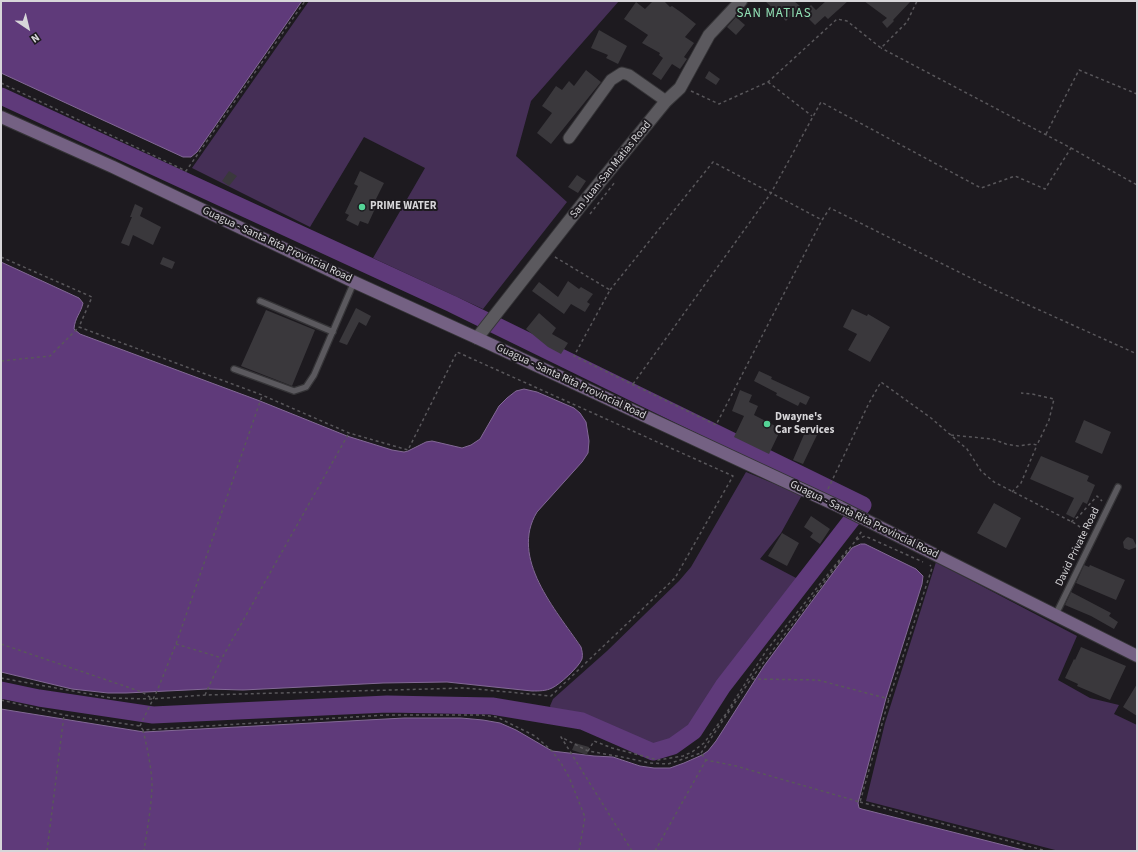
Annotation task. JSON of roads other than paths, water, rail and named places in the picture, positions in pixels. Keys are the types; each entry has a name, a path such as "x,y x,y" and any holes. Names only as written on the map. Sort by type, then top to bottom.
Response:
{"main road":[{"name":"Guagua - Santa Rita Provincial Road","path":"1,117 113,167 354,282 481,334 840,507 1137,656"}],"street":[{"name":"San Juan-San Matias Road","path":"481,334 583,203 666,101 680,88 709,35 741,1"},
{"path":"569,138 610,80 622,73 629,75 666,101"}],"lane":[{"path":"234,369 294,391 306,387 314,374 354,282"},
{"path":"260,301 333,332"},
{"name":"David Private Road","path":"1055,616 1118,487"}],"waterway":[{"path":"1,96 452,304 863,505 723,686 694,731 673,746 653,752 582,721 492,706 387,704 153,715 39,698 1,690"}],"place":[{"name":"PRIME WATER","path":"362,207"},
{"name":"Dwayne's Car Services","path":"767,424"}],"district":[{"name":"SAN MATIAS","path":"774,14"}]}
